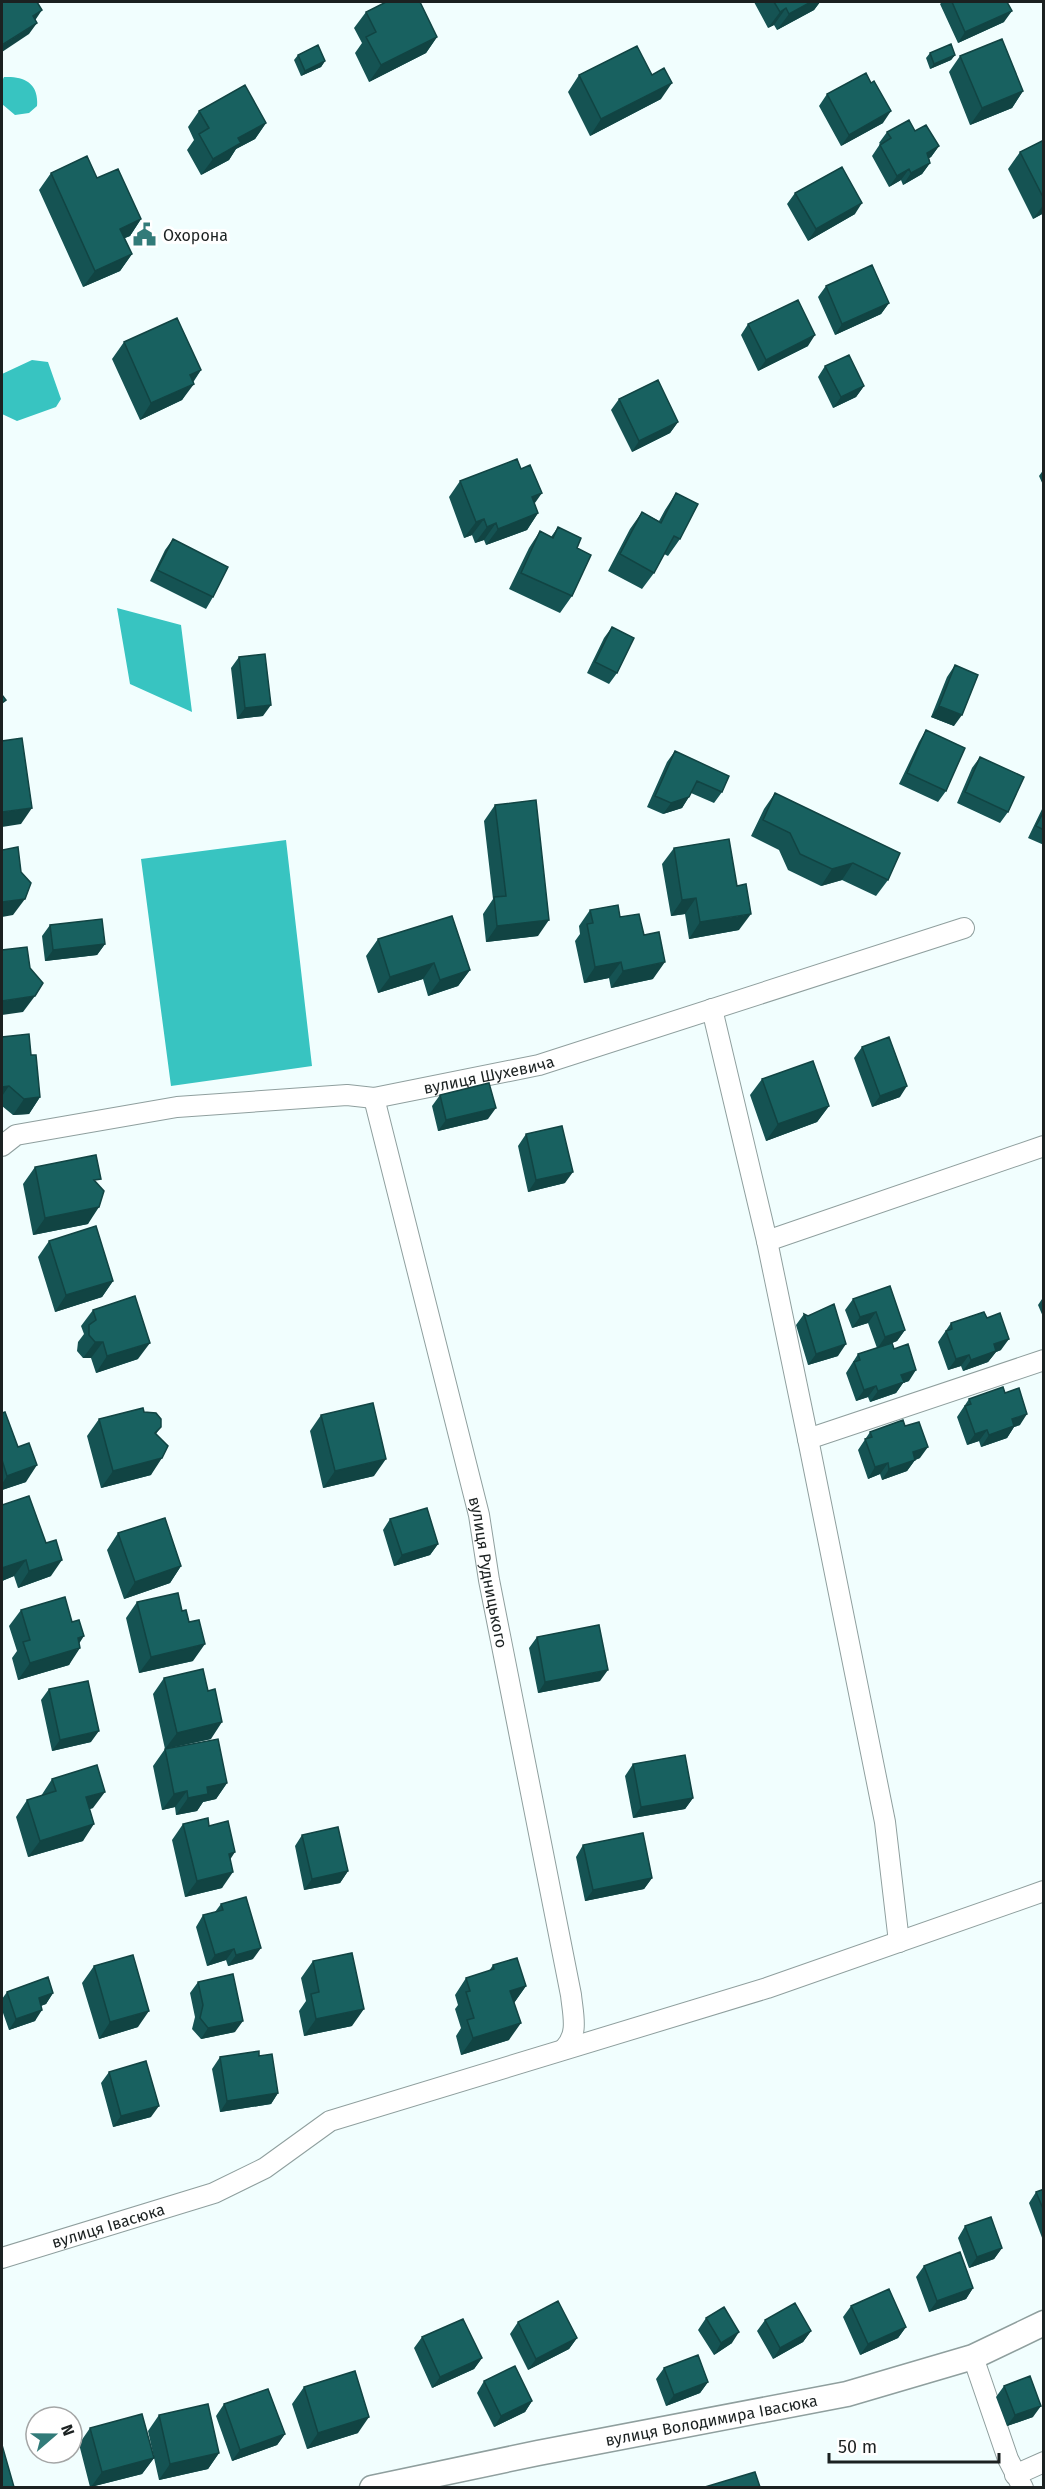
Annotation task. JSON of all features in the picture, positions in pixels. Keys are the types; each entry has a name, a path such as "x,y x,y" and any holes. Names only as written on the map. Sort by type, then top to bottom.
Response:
{"street":[{"name":"вулиця Шухевича","path":"2,1146 16,1135 177,1107 347,1095 374,1098 539,1065 964,928"},
{"path":"712,1009 767,1241 885,1822 899,1942"},
{"name":"вулиця Рудницького","path":"374,1098 479,1515 489,1580 571,1995 574,2028 572,2041 564,2049"},
{"path":"767,1241 1044,1146"},
{"path":"808,1439 1044,1360"},
{"name":"вулиця Івасюка","path":"2,2258 214,2193 265,2168 330,2121 767,1988 1044,1892"},
{"name":"вулиця Володимира Івасюка","path":"372,2487 435,2482 847,2394 973,2357 1044,2323"},
{"path":"973,2357 1019,2481 1044,2462"}],"water":[{"path":"4,77 18,78 33,86 37,106 29,113 15,115 2,104"},
{"path":"32,360 48,362 61,399 56,407 17,421 2,414 2,374"},
{"path":"117,608 181,625 192,712 130,684"},
{"path":"286,840 312,1066 171,1086 141,859"}],"building":[{"path":"2,2 37,2 42,10 33,16 37,23 2,45"},
{"path":"386,2 420,2 437,37 381,65 366,37 376,32 366,12"},
{"path":"774,2 811,2 789,14 786,8 780,12"},
{"path":"952,2 1007,2 1012,11 965,32"},
{"path":"1002,39 1023,91 982,108 960,56"},
{"path":"951,44 955,55 934,64 930,53"},
{"path":"318,45 325,61 305,71 298,55"},
{"path":"637,46 652,75 664,68 672,83 601,119 579,75"},
{"path":"866,73 871,83 874,81 891,111 849,135 827,94"},
{"path":"245,85 266,123 238,138 241,143 213,159 199,134 209,128 199,111"},
{"path":"909,120 915,131 926,125 939,146 927,153 930,163 911,173 909,169 897,176 880,145 891,138 887,132"},
{"path":"1044,140 1044,199 1020,152"},
{"path":"87,156 97,178 118,169 141,219 120,229 132,254 95,271 51,173"},
{"path":"842,167 862,203 816,229 795,193"},
{"path":"872,265 889,303 842,324 826,286"},
{"path":"798,300 815,335 766,360 748,324"},
{"path":"177,318 201,370 190,375 194,384 151,403 124,342"},
{"path":"849,355 864,386 841,397 825,366"},
{"path":"658,380 678,422 639,441 619,399"},
{"path":"517,459 521,469 530,465 542,493 532,497 538,513 498,529 496,523 487,527 484,519 476,522 460,481"},
{"path":"676,493 698,504 680,539 674,536 654,573 620,554 642,512 661,523"},
{"path":"558,527 581,538 577,548 591,555 572,596 521,573 540,531 553,538"},
{"path":"173,539 228,567 213,597 157,570"},
{"path":"612,627 634,638 617,673 595,662"},
{"path":"265,654 271,705 245,708 239,657"},
{"path":"955,665 978,675 962,715 939,706"},
{"path":"926,730 965,748 946,791 907,773"},
{"path":"22,738 32,808 2,812 2,741"},
{"path":"675,751 729,776 722,792 697,781 689,797 671,803 655,796"},
{"path":"980,757 1024,777 1008,812 965,792"},
{"path":"775,793 900,853 888,880 853,863 832,869 800,854 790,833 763,820"},
{"path":"536,800 549,920 497,926 494,897 506,896 495,805"},
{"path":"1044,811 1044,830 1036,826"},
{"path":"729,839 737,886 746,884 751,914 700,922 696,898 682,900 674,848"},
{"path":"18,847 21,872 31,883 25,899 2,902 2,850"},
{"path":"618,905 620,917 639,914 644,935 659,932 665,962 623,971 621,962 595,967 587,924 593,923 590,910"},
{"path":"452,916 470,970 440,980 434,963 390,977 378,939"},
{"path":"102,919 105,944 53,950 50,925"},
{"path":"27,947 30,968 43,983 35,996 2,1001 2,950"},
{"path":"29,1034 31,1055 36,1055 40,1097 24,1099 9,1086 2,1087 2,1037"},
{"path":"889,1037 907,1086 880,1096 862,1047"},
{"path":"813,1061 829,1106 778,1124 762,1079"},
{"path":"489,1083 496,1108 446,1120 440,1095"},
{"path":"562,1126 573,1172 536,1180 526,1134"},
{"path":"96,1155 101,1179 94,1180 104,1191 99,1207 45,1218 35,1167"},
{"path":"96,1226 113,1281 66,1295 49,1241"},
{"path":"890,1286 905,1330 885,1337 876,1312 860,1317 853,1299"},
{"path":"135,1296 150,1343 107,1356 103,1342 95,1342 89,1335 89,1325 96,1320 93,1310"},
{"path":"834,1304 846,1344 816,1354 804,1314 808,1316"},
{"path":"984,1312 987,1318 1000,1313 1009,1339 994,1344 996,1351 971,1360 969,1355 956,1359 946,1331 952,1329 951,1323"},
{"path":"892,1343 894,1349 908,1344 916,1370 901,1375 904,1382 878,1391 876,1386 864,1390 854,1362 860,1360 858,1354"},
{"path":"1003,1387 1005,1393 1019,1388 1027,1414 1012,1419 1014,1426 989,1435 987,1430 975,1434 965,1406 971,1404 969,1399"},
{"path":"373,1403 386,1459 335,1471 321,1415"},
{"path":"143,1408 144,1412 156,1413 161,1419 161,1427 155,1433 168,1446 162,1458 113,1471 99,1419"},
{"path":"5,1412 18,1447 29,1443 37,1465 7,1476 2,1460 2,1413"},
{"path":"903,1420 905,1426 919,1422 928,1447 913,1452 915,1460 889,1469 888,1463 875,1467 865,1439 872,1437 870,1432"},
{"path":"29,1496 46,1543 56,1540 62,1560 29,1571 26,1560 2,1568 2,1505"},
{"path":"427,1508 438,1544 402,1555 390,1519"},
{"path":"165,1518 181,1566 135,1582 118,1533"},
{"path":"178,1593 182,1611 186,1610 189,1622 199,1620 205,1644 151,1657 137,1602"},
{"path":"65,1597 72,1622 79,1620 84,1636 78,1638 80,1648 30,1663 23,1642 30,1640 21,1610"},
{"path":"599,1625 608,1670 545,1682 537,1637"},
{"path":"203,1669 208,1691 215,1689 222,1722 177,1733 164,1678"},
{"path":"88,1681 99,1731 60,1740 49,1689"},
{"path":"218,1739 227,1783 207,1787 208,1794 188,1798 187,1791 174,1794 165,1749"},
{"path":"685,1755 693,1798 641,1807 633,1764"},
{"path":"97,1765 105,1792 86,1797 94,1824 40,1841 27,1800 56,1791 52,1779"},
{"path":"208,1818 209,1826 228,1821 235,1852 229,1854 233,1872 197,1881 183,1824"},
{"path":"338,1827 348,1871 312,1879 302,1835"},
{"path":"643,1833 652,1878 593,1890 583,1845"},
{"path":"246,1897 261,1948 236,1955 234,1949 215,1955 203,1915 223,1910 221,1904"},
{"path":"352,1953 364,2009 316,2019 311,1994 319,1992 313,1961"},
{"path":"133,1955 149,2011 110,2022 94,1966"},
{"path":"517,1958 526,1986 510,1991 521,2023 473,2038 467,2020 474,2018 466,1992 470,1991 466,1978 494,1969 493,1965"},
{"path":"233,1974 243,2021 208,2028 200,2018 203,2005 198,1982"},
{"path":"48,1977 53,1993 39,1998 42,2010 16,2019 7,1992"},
{"path":"259,2051 259,2056 272,2054 278,2093 227,2101 220,2057"},
{"path":"146,2061 159,2106 121,2116 109,2072"},
{"path":"1044,2189 1044,2211 1036,2192"},
{"path":"991,2217 1002,2248 977,2257 965,2226"},
{"path":"960,2252 973,2288 937,2301 924,2266"},
{"path":"889,2289 906,2327 868,2344 851,2306"},
{"path":"558,2301 577,2338 536,2359 518,2322"},
{"path":"795,2303 811,2331 780,2348 765,2320"},
{"path":"724,2307 739,2332 721,2343 706,2318"},
{"path":"463,2319 482,2358 440,2377 422,2337"},
{"path":"698,2355 708,2382 674,2395 664,2368"},
{"path":"515,2366 532,2401 501,2416 484,2381"},
{"path":"355,2371 369,2417 318,2433 304,2387"},
{"path":"1030,2376 1041,2406 1015,2415 1004,2386"},
{"path":"268,2389 285,2434 240,2450 224,2404"},
{"path":"208,2404 219,2453 170,2464 159,2415"},
{"path":"142,2414 154,2458 102,2472 90,2428"},
{"path":"2,2445 14,2487 2,2487"},
{"path":"755,2472 760,2487 705,2487"}],"place":[{"name":"Охорона","path":"145,235"}]}
